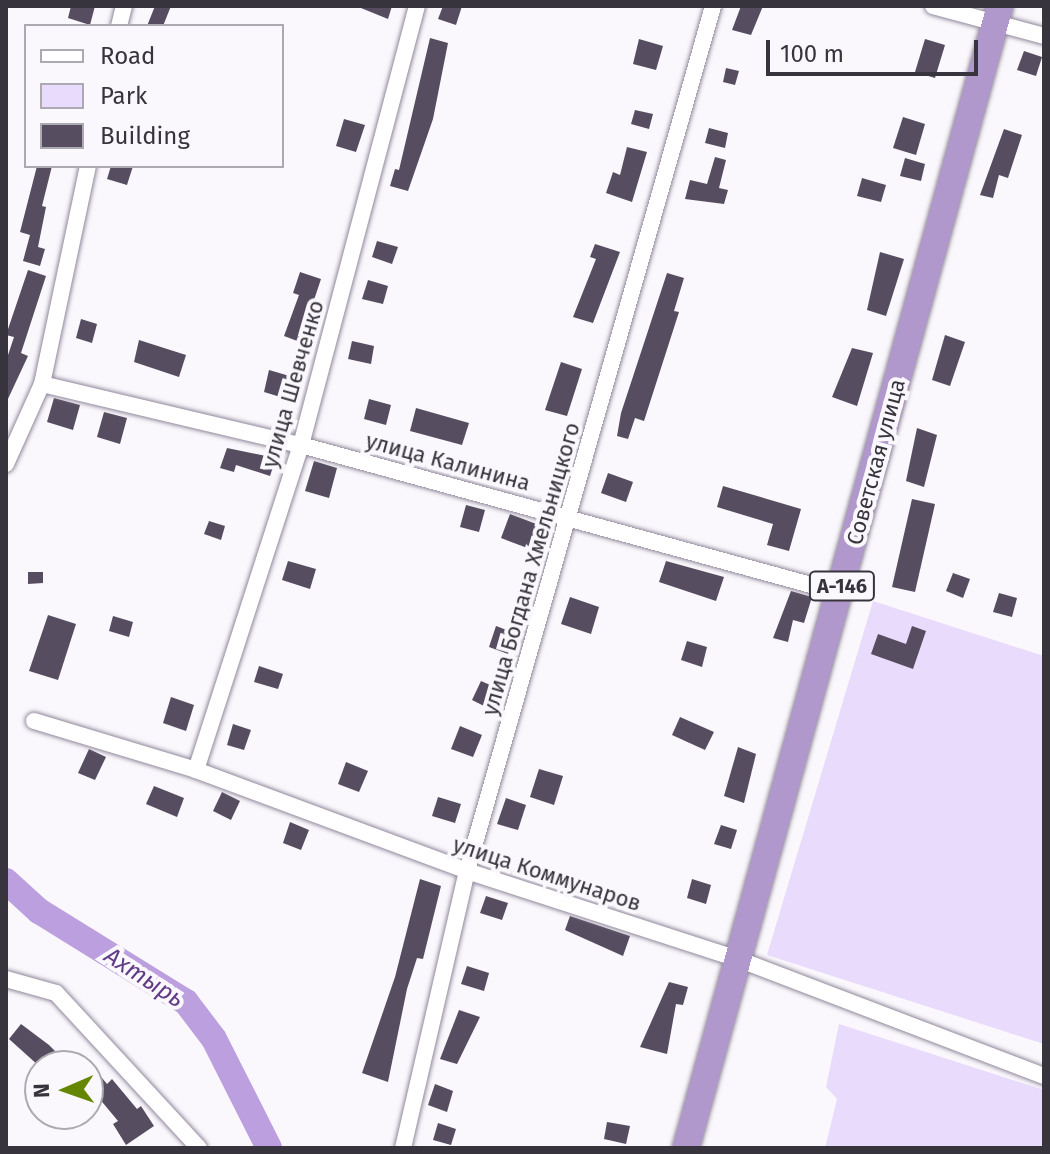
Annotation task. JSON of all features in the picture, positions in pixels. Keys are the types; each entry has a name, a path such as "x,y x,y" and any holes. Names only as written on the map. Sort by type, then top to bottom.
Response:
{"highway":[{"name":"Советская улица","path":"686,1148 735,958 840,593 998,15"}],"street":[{"name":"улица Шевченко","path":"196,770 301,445 417,6"},
{"name":"улица Богдана Хмельницкого","path":"403,1148 467,871 713,6"},
{"path":"933,6 998,15 1044,36"},
{"path":"6,464 42,384 88,168"},
{"name":"улица Калинина","path":"42,384 301,445 840,593"},
{"name":"улица Коммунаров","path":"34,721 196,770 467,871 735,958 1044,1076"},
{"path":"6,979 56,993 199,1148"}],"green space":[{"path":"873,601 1044,656 1044,1044 767,955"},
{"path":"839,1024 1044,1090 1044,1148 825,1148 837,1099 826,1087"}],"building":[{"path":"71,6 95,6 90,24 68,18"},
{"path":"155,6 171,6 164,24 148,24"},
{"path":"356,6 392,6 388,19"},
{"path":"443,6 462,6 456,25 438,19"},
{"path":"741,6 763,6 751,35 732,30"},
{"path":"430,38 448,43 433,119 408,191 390,186 395,169 399,170"},
{"path":"639,39 663,46 656,70 633,64"},
{"path":"925,39 945,45 935,78 915,72"},
{"path":"1024,51 1042,57 1036,76 1017,70"},
{"path":"726,68 739,71 735,85 723,82"},
{"path":"635,110 653,114 649,129 631,124"},
{"path":"903,117 925,124 916,155 893,148"},
{"path":"344,119 365,125 356,152 336,146"},
{"path":"709,128 728,133 725,148 705,143"},
{"path":"1004,129 1022,135 1008,178 999,175 993,198 980,195"},
{"path":"627,147 647,152 632,202 606,193 613,172 620,175"},
{"path":"715,157 726,160 719,188 728,190 724,204 685,199 690,180 707,184"},
{"path":"905,158 925,164 921,181 900,176"},
{"path":"36,168 52,168 42,206 46,207 38,247 45,249 40,266 23,261 30,235 20,232"},
{"path":"110,168 132,168 127,185 107,179"},
{"path":"862,178 886,185 881,202 857,196"},
{"path":"377,241 398,247 392,264 372,257"},
{"path":"595,244 620,252 593,323 573,317 596,259 590,257"},
{"path":"880,252 904,259 886,316 867,310"},
{"path":"28,270 46,276 21,353 28,356 7,401 6,361 14,337 6,335"},
{"path":"300,272 321,279 300,342 284,336 299,295 293,293"},
{"path":"667,273 684,278 674,311 679,312 644,421 635,418 628,439 617,436 621,413"},
{"path":"368,280 388,286 383,304 362,299"},
{"path":"81,319 97,324 92,343 76,338"},
{"path":"945,335 965,342 950,386 932,380"},
{"path":"139,340 186,355 179,377 134,362"},
{"path":"352,341 374,346 371,364 348,359"},
{"path":"852,348 873,353 857,406 832,397"},
{"path":"561,362 582,369 567,416 545,410"},
{"path":"269,370 293,377 287,399 264,392"},
{"path":"54,398 80,405 73,430 47,422"},
{"path":"369,399 391,405 386,425 364,419"},
{"path":"416,408 469,423 462,445 410,431"},
{"path":"104,412 127,418 120,444 97,437"},
{"path":"917,428 937,435 924,487 906,481"},
{"path":"227,448 276,458 270,476 236,465 234,472 220,468"},
{"path":"314,461 337,468 329,498 305,491"},
{"path":"608,473 633,482 626,502 601,493"},
{"path":"723,486 801,509 789,551 767,545 773,524 717,507"},
{"path":"912,499 935,504 915,592 892,587"},
{"path":"466,505 485,510 479,532 460,527"},
{"path":"510,514 539,525 530,549 501,538"},
{"path":"209,521 225,526 221,540 204,534"},
{"path":"288,561 316,569 310,589 282,580"},
{"path":"666,561 724,577 716,601 659,582"},
{"path":"28,572 43,572 43,583 28,584"},
{"path":"953,573 970,579 963,598 946,591"},
{"path":"791,591 812,597 804,623 793,620 788,642 773,638"},
{"path":"999,593 1017,598 1012,617 993,612"},
{"path":"570,597 599,607 591,634 561,624"},
{"path":"48,615 76,624 58,680 29,671"},
{"path":"113,616 133,622 129,637 109,631"},
{"path":"496,626 515,633 508,654 489,647"},
{"path":"912,626 926,631 913,669 871,654 878,634 906,644"},
{"path":"687,641 707,647 702,667 681,660"},
{"path":"259,666 283,674 278,689 254,682"},
{"path":"481,681 497,688 488,708 472,700"},
{"path":"171,697 194,705 186,731 163,723"},
{"path":"680,717 714,732 705,750 672,735"},
{"path":"233,724 251,730 244,750 227,745"},
{"path":"460,726 482,735 473,757 451,749"},
{"path":"738,747 756,754 744,803 724,796"},
{"path":"89,749 106,757 95,780 78,773"},
{"path":"346,762 368,771 359,792 338,784"},
{"path":"539,769 563,776 554,805 530,797"},
{"path":"154,786 184,798 177,817 146,804"},
{"path":"222,792 240,801 231,820 213,811"},
{"path":"438,797 461,804 455,823 432,816"},
{"path":"506,798 526,805 518,830 497,824"},
{"path":"290,822 309,830 301,850 283,843"},
{"path":"721,825 737,830 731,849 714,844"},
{"path":"420,879 441,886 423,959 417,958 407,989 388,1082 362,1073 395,977"},
{"path":"692,879 711,885 706,904 687,898"},
{"path":"486,896 508,903 502,920 480,913"},
{"path":"570,916 630,936 623,956 565,930"},
{"path":"467,966 489,973 484,991 461,984"},
{"path":"669,982 688,987 683,1005 676,1004 667,1054 640,1047"},
{"path":"459,1010 480,1017 457,1064 440,1059"},
{"path":"21,1024 54,1050 24,1050 24,1052 9,1039"},
{"path":"112,1079 137,1109 141,1106 154,1126 126,1145 113,1124 118,1121 104,1104 104,1080 107,1084"},
{"path":"435,1084 453,1091 447,1112 428,1105"},
{"path":"607,1122 630,1126 626,1144 604,1139"},
{"path":"438,1123 456,1129 451,1145 433,1140"}],"waterway":[{"name":"Ахтырь","path":"6,881 39,911 186,1002 214,1039 269,1148"}]}
